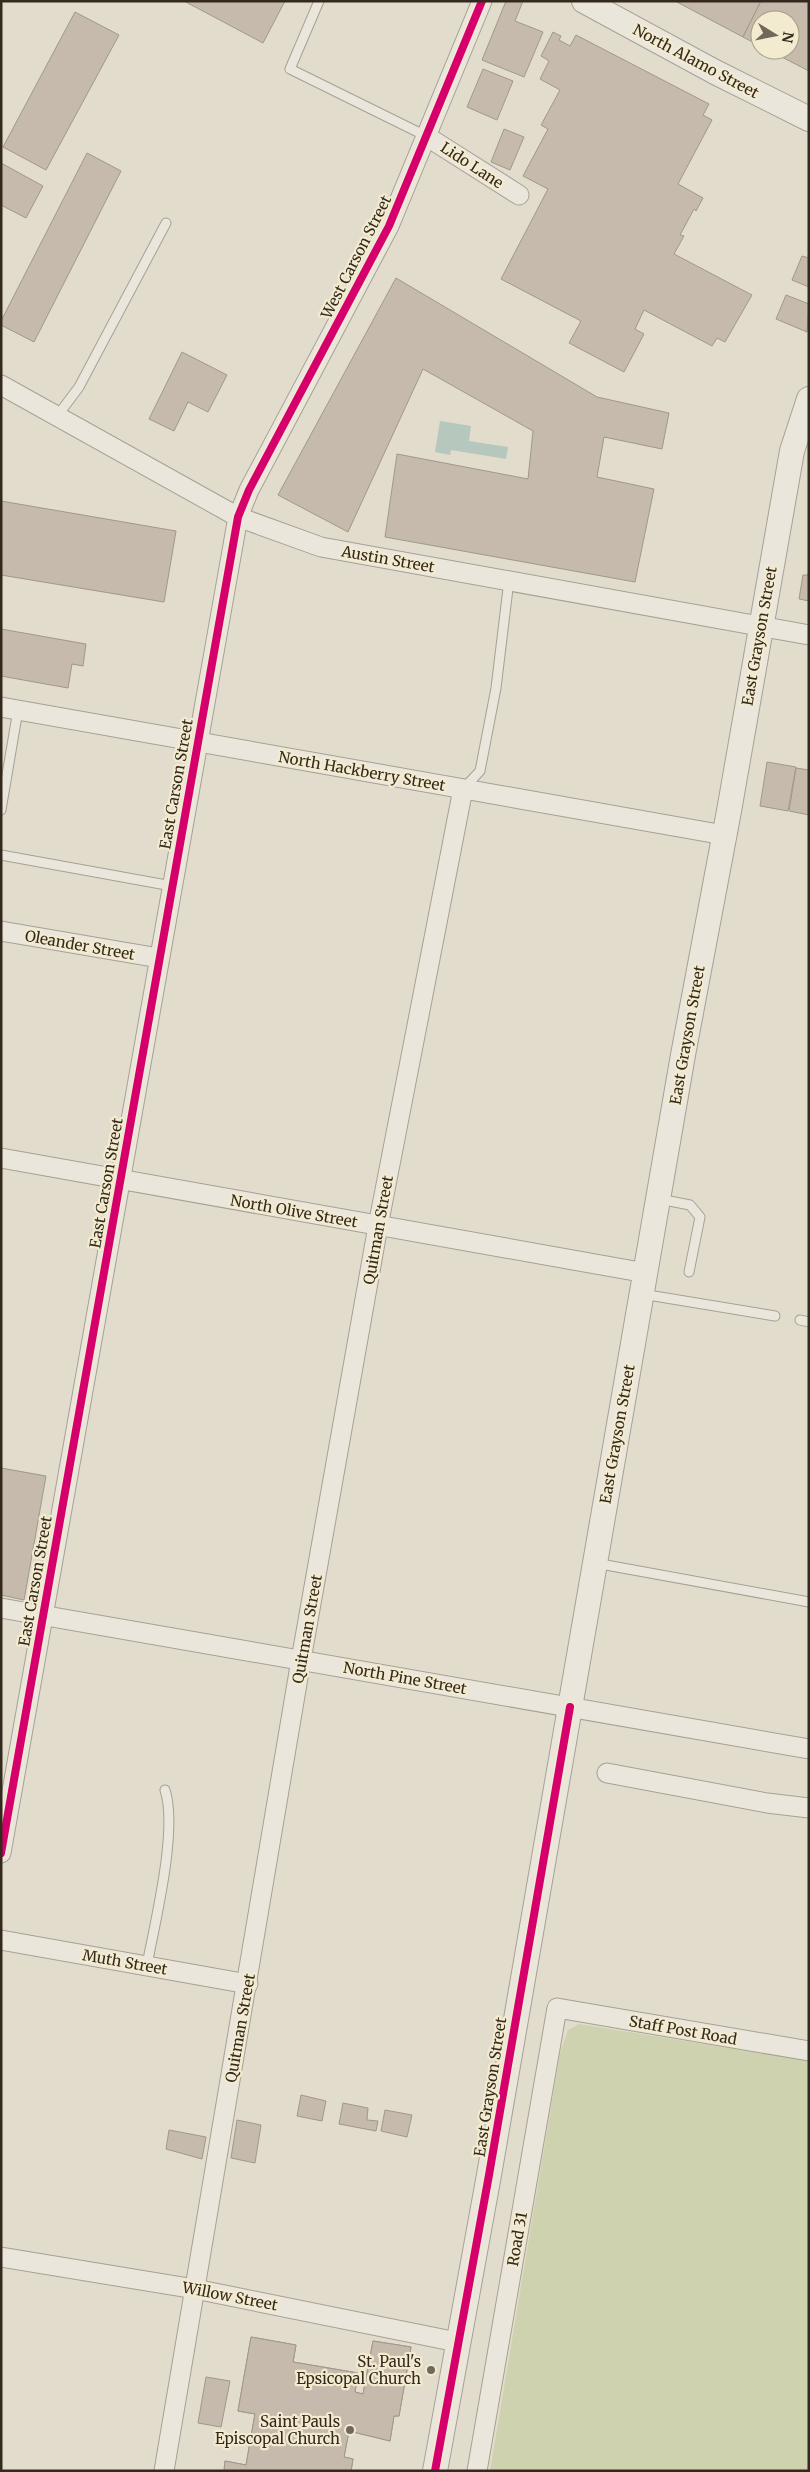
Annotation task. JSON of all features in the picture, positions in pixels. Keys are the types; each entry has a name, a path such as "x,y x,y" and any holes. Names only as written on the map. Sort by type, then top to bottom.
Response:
{"street":[{"name":"West Carson Street","path":"238,517 249,490 377,250 482,1"},
{"name":"North Alamo Street","path":"584,1 715,72 809,119"},
{"name":"Lido Lane","path":"426,136 519,195"},
{"name":"Austin Street","path":"1,385 238,517 321,547 809,634"},
{"name":"East Grayson Street","path":"435,2471 457,2342 489,2176 658,1198 792,451 809,399"},
{"name":"East Carson Street","path":"1,1853 238,517"},
{"name":"North Hackberry Street","path":"10,709 724,835"},
{"name":"Quitman Street","path":"164,2471 248,1984 301,1660 378,1226 463,789"},
{"name":"Oleander Street","path":"1,931 159,958"},
{"name":"North Olive Street","path":"1,1158 378,1226 644,1283"},
{"name":"North Pine Street","path":"1,1608 809,1749"},
{"path":"606,1773 767,1803 809,1808"},
{"name":"Muth Street","path":"1,1940 248,1984"},
{"name":"Staff Post Road","path":"557,2008 809,2051"},
{"name":"Road 31","path":"477,2471 557,2008"},
{"name":"Willow Street","path":"1,2257 195,2289 457,2342"}],"lane":[{"path":"319,1 290,69 426,136"},
{"path":"58,416 79,387 166,223"},
{"path":"463,789 480,771 496,688 509,580"},
{"path":"1,810 10,709"},
{"path":"1,855 172,886"},
{"path":"658,1198 690,1205 700,1217 688,1272"},
{"path":"644,1283 775,1316"},
{"path":"595,1563 809,1602"},
{"path":"147,1965 162,1886 168,1834 168,1798 165,1790"}],"green space":[{"path":"579,2024 809,2061 809,2471 490,2471 560,2053 568,2030"}],"shaded area":[{"path":"440,421 471,426 469,441 508,447 506,459 451,450 450,455 435,452"}],"building":[{"path":"184,1 285,1 263,43"},
{"path":"506,1 523,1 515,21 543,32 524,77 482,60"},
{"path":"675,1 761,1 756,10 750,10 750,23 743,37"},
{"path":"761,1 809,1 809,71 788,60 800,60 800,10 756,10"},
{"path":"75,12 119,35 46,170 3,147"},
{"path":"750,23 750,41 743,37"},
{"path":"553,32 561,36 559,40 570,46 576,35 709,104 703,115 712,120 678,184 703,198 696,211 694,209 680,235 684,236 674,254 752,295 725,342 717,338 712,346 644,310 635,329 644,334 624,372 569,343 581,321 501,279 548,189 523,176 548,129 541,125 560,90 540,79 549,61 541,56"},
{"path":"483,69 513,81 497,120 467,107"},
{"path":"504,129 524,137 510,170 491,162"},
{"path":"87,153 121,171 34,342 1,325 1,321"},
{"path":"1,163 43,186 26,218 1,205"},
{"path":"802,256 809,258 809,287 792,280"},
{"path":"396,278 597,397 669,413 662,449 604,437 597,477 654,489 635,582 385,537 397,454 528,479 533,431 423,369 348,532 278,495"},
{"path":"786,295 809,304 807,332 776,319"},
{"path":"182,352 227,375 208,412 188,402 174,431 149,419"},
{"path":"1,501 176,531 164,602 1,575"},
{"path":"809,569 809,601 799,599 803,575 808,575"},
{"path":"1,629 86,644 83,666 72,664 68,688 1,676"},
{"path":"767,762 796,767 788,811 760,806"},
{"path":"796,768 809,770 809,815 789,811"},
{"path":"1,1468 46,1476 24,1600 1,1595"},
{"path":"301,2095 326,2101 322,2121 297,2116"},
{"path":"343,2103 368,2108 367,2120 378,2121 376,2131 339,2124"},
{"path":"385,2110 412,2115 407,2137 381,2131"},
{"path":"237,2120 261,2125 255,2163 231,2158"},
{"path":"169,2130 206,2137 202,2159 166,2149"},
{"path":"251,2337 296,2345 293,2362 358,2373 355,2392 363,2394 373,2341 411,2347 399,2416 394,2416 390,2441 349,2431 344,2457 353,2459 351,2471 224,2471 225,2461 246,2465 255,2414 238,2411","holes":["286,2392 328,2399 323,2426 281,2419"]},
{"path":"251,2337 296,2345 293,2362 358,2373 355,2392 363,2394 373,2341 411,2347 399,2416 394,2416 390,2441 349,2431 344,2457 353,2459 351,2471 224,2471 225,2461 246,2465 255,2414 238,2411"},
{"path":"206,2377 230,2381 221,2427 198,2423"}],"cycle path":[{"path":"1,1853 238,517 249,490 389,226 482,1"},
{"path":"435,2471 489,2175 570,1707"}],"place":[{"name":"St. Paul's Epsicopal Church","path":"431,2370"},
{"name":"Saint Pauls Episcopal Church","path":"350,2430"}]}
